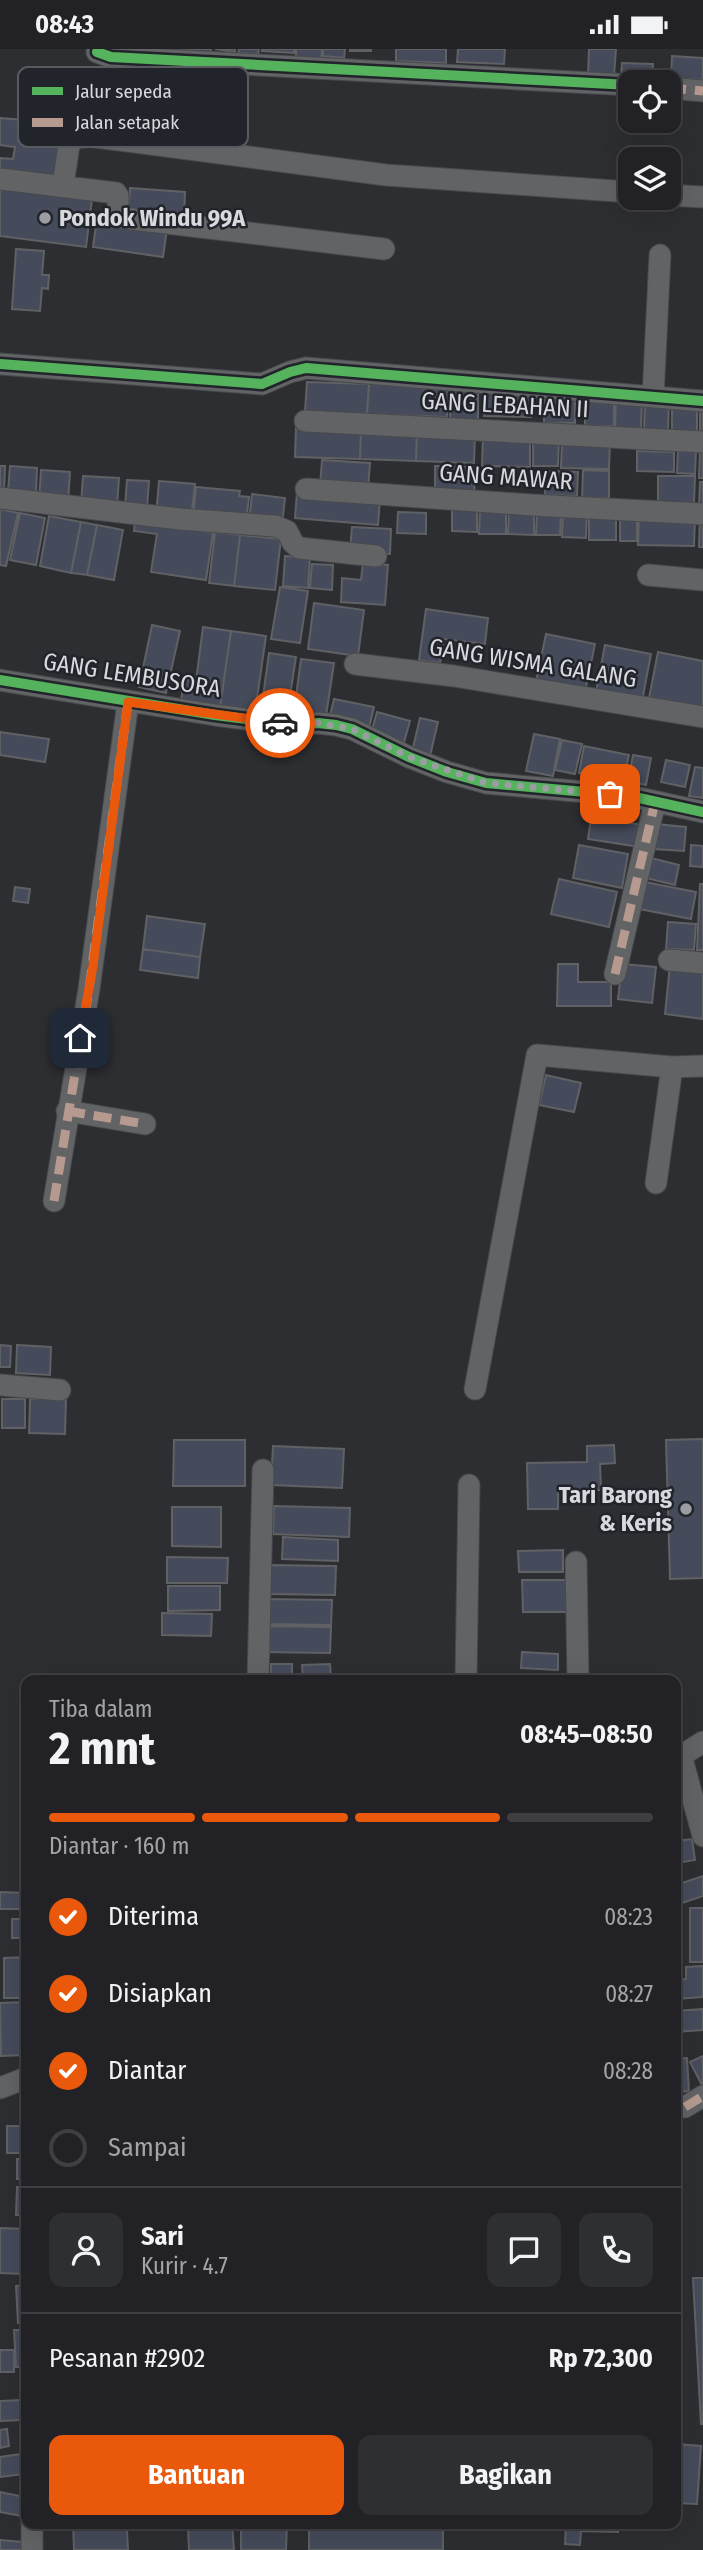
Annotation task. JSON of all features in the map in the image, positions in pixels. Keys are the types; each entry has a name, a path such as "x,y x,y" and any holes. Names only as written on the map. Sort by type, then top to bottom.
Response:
{"street":[{"path":"97,53 111,57 618,84"},
{"path":"681,89 703,91"},
{"path":"63,185 69,147"},
{"path":"173,147 386,175 618,191"},
{"path":"0,179 116,193 118,214 124,218 384,249"},
{"path":"681,196 703,197"},
{"path":"653,397 660,255"},
{"path":"0,364 262,384 306,368 703,401"},
{"name":"GANG LEBAHAN II","path":"305,421 703,442"},
{"name":"GANG MAWAR","path":"306,489 703,514"},
{"path":"0,498 180,519 275,526 288,531 293,543 299,548 376,556"},
{"path":"648,575 703,580"},
{"name":"GANG WISMA GALANG","path":"355,664 454,675 703,717"},
{"name":"GANG LEMBUSORA","path":"0,680 128,702 292,725 336,725 352,729 409,757 486,783 630,796 703,812"},
{"path":"54,1201 89,989 128,702"},
{"path":"615,974 655,802"},
{"path":"669,960 703,963"},
{"path":"475,1389 537,1055 672,1067 703,1066"},
{"path":"656,1183 672,1067"},
{"path":"67,1111 145,1124"},
{"path":"0,1385 60,1390"},
{"path":"258,1675 263,1470"},
{"path":"466,1675 469,1485"},
{"path":"576,1562 578,1675"},
{"path":"681,1755 703,1742"},
{"path":"681,1766 703,1836"},
{"path":"0,2088 21,2080"},
{"path":"32,2529 32,2550"}],"building":[{"path":"172,49 211,49 211,55 172,52"},
{"path":"239,49 259,49 258,54 238,53"},
{"path":"294,49 294,53 262,51"},
{"path":"296,49 322,49 321,61 296,60"},
{"path":"323,49 345,49 344,58 323,56"},
{"path":"371,49 371,51 350,51"},
{"path":"396,49 446,49 446,63 396,61"},
{"path":"458,49 505,49 504,64 457,62"},
{"path":"589,49 616,49 614,76 588,74"},
{"path":"672,56 703,58 703,80 681,79 681,70 671,70"},
{"path":"622,63 653,64 653,70 622,70"},
{"path":"0,118 18,120 18,147 58,147 55,180 0,175 0,158 13,159 15,147 0,145"},
{"name":"Pondok Windu 99A","path":"0,188 92,199 86,247 0,236"},
{"path":"130,188 185,192 184,216 128,213"},
{"path":"97,219 167,229 163,257 93,247"},
{"path":"16,249 44,251 42,275 49,275 48,289 42,288 40,311 12,309"},
{"path":"307,382 369,384 367,414 305,411"},
{"path":"369,384 449,387 447,417 367,414"},
{"path":"451,384 478,385 478,420 450,420"},
{"path":"484,392 532,393 531,417 484,416"},
{"path":"544,394 575,395 575,423 544,423"},
{"path":"585,396 614,396 614,426 585,426"},
{"path":"616,399 642,399 641,429 615,429"},
{"path":"645,400 669,401 668,431 644,430"},
{"path":"672,402 697,402 697,431 672,431"},
{"path":"700,406 703,406 703,437 700,437"},
{"path":"296,427 361,429 360,459 295,457"},
{"path":"361,429 417,431 416,461 360,459"},
{"path":"417,431 475,434 474,463 416,461"},
{"path":"483,435 530,436 530,467 482,466"},
{"path":"533,436 559,436 558,466 533,466"},
{"path":"562,440 610,441 609,469 561,468"},
{"path":"678,450 696,451 695,474 677,473"},
{"path":"700,450 703,450 703,478 699,478"},
{"path":"637,451 674,452 674,472 637,471"},
{"path":"322,460 370,463 368,489 320,486"},
{"path":"0,466 5,466 4,492 0,492"},
{"path":"10,466 37,468 36,494 8,492"},
{"path":"435,466 475,467 474,495 435,494"},
{"path":"41,470 70,472 68,503 39,501"},
{"path":"583,470 609,471 609,498 582,498"},
{"path":"546,471 578,472 577,496 545,495"},
{"path":"83,476 119,478 117,507 81,504"},
{"path":"658,476 695,476 694,503 658,502"},
{"path":"127,480 149,481 147,508 125,506"},
{"path":"159,481 195,484 191,519 156,516"},
{"path":"700,482 703,482 703,507 699,506"},
{"path":"196,487 240,491 239,496 249,497 246,522 193,517"},
{"path":"297,492 380,499 378,525 295,518"},
{"path":"252,494 285,498 282,525 249,521"},
{"path":"452,505 477,505 477,532 452,531"},
{"path":"0,509 18,513 6,566 0,565"},
{"path":"480,509 506,509 506,534 479,534"},
{"path":"509,509 534,510 534,535 508,534"},
{"path":"537,510 561,510 560,535 536,535"},
{"path":"398,512 426,513 426,534 397,533"},
{"path":"20,513 45,518 36,565 10,560"},
{"path":"563,513 587,513 586,538 562,537"},
{"path":"639,515 695,516 694,546 638,545"},
{"path":"49,516 81,522 71,573 40,566"},
{"path":"589,516 616,516 616,540 589,540"},
{"path":"700,516 703,516 703,547 699,547"},
{"path":"620,517 637,517 637,541 620,541"},
{"path":"135,519 213,533 206,580 151,572 157,534 134,531"},
{"path":"81,522 97,525 87,575 71,573"},
{"path":"97,525 123,530 114,580 87,575"},
{"path":"352,527 391,529 390,554 350,551"},
{"path":"215,532 240,535 234,586 209,583"},
{"path":"240,535 281,539 275,590 234,586"},
{"path":"285,556 310,558 308,588 283,586"},
{"path":"363,563 388,565 385,605 341,602 342,578 361,580"},
{"path":"312,564 333,565 332,590 310,588"},
{"path":"280,587 308,591 300,643 271,639"},
{"path":"314,603 364,610 358,656 308,649"},
{"path":"426,609 488,618 485,644 444,639 440,663 419,660"},
{"path":"152,625 180,631 166,693 139,687"},
{"path":"203,627 231,631 220,707 181,701 184,679 196,681"},
{"path":"231,631 266,636 255,712 220,707"},
{"path":"546,634 595,644 585,692 536,682"},
{"path":"605,645 651,654 642,701 596,692"},
{"path":"658,652 703,661 703,707 648,703"},
{"path":"269,653 296,657 286,722 260,718"},
{"path":"301,659 334,663 326,716 294,711"},
{"path":"334,699 374,707 369,728 329,720"},
{"path":"377,712 410,721 403,746 370,737"},
{"path":"420,718 438,722 430,756 412,752"},
{"path":"0,732 49,739 45,762 0,755"},
{"path":"534,734 560,739 553,776 526,771"},
{"path":"562,740 582,744 575,774 555,770"},
{"path":"584,746 629,755 623,782 579,773"},
{"path":"633,755 651,758 646,785 628,781"},
{"path":"666,760 690,765 685,787 661,782"},
{"path":"695,767 703,768 703,798 689,796"},
{"path":"591,817 643,825 640,847 588,839"},
{"path":"656,824 686,827 684,851 654,849"},
{"path":"579,845 628,854 622,888 573,878"},
{"path":"691,845 703,846 703,867 690,866"},
{"path":"651,858 679,865 675,885 646,878"},
{"path":"559,879 617,892 609,927 551,914"},
{"path":"645,882 696,892 691,919 639,909"},
{"path":"700,884 703,884 703,950 697,950"},
{"path":"15,887 30,889 28,903 13,901"},
{"path":"147,916 205,924 200,957 143,949"},
{"path":"668,922 696,924 694,950 666,949"},
{"path":"143,949 200,957 198,978 140,970"},
{"path":"558,964 578,964 578,982 611,982 611,1006 557,1006"},
{"path":"622,964 656,967 652,1003 618,999"},
{"path":"670,965 703,969 703,1019 665,1014"},
{"path":"546,1075 581,1083 574,1112 539,1105"},
{"path":"0,1345 11,1346 10,1367 0,1367"},
{"path":"17,1345 51,1347 50,1375 16,1373"},
{"path":"2,1399 25,1399 25,1428 2,1428"},
{"path":"30,1399 66,1399 65,1434 29,1433"},
{"name":"Tari Barong & Keris","path":"703,1439 703,1578 670,1579 666,1440"},
{"path":"174,1440 245,1440 245,1486 173,1486"},
{"path":"614,1445 615,1463 600,1464 601,1490 558,1491 558,1509 528,1509 527,1463 587,1462 587,1446"},
{"path":"273,1446 344,1449 342,1488 271,1485"},
{"path":"274,1506 350,1508 349,1537 273,1534"},
{"path":"172,1507 221,1507 221,1547 172,1546"},
{"path":"283,1537 338,1540 338,1561 282,1559"},
{"path":"563,1550 563,1572 519,1572 518,1551"},
{"path":"167,1557 228,1558 227,1583 167,1583"},
{"path":"267,1565 336,1566 335,1595 266,1594"},
{"path":"522,1580 572,1580 572,1612 523,1612"},
{"path":"168,1586 220,1586 220,1610 168,1611"},
{"path":"265,1599 332,1600 331,1625 264,1624"},
{"path":"162,1613 212,1614 211,1636 162,1635"},
{"path":"264,1626 331,1627 330,1653 263,1652"},
{"path":"522,1652 558,1654 558,1670 521,1668"},
{"path":"271,1664 292,1664 292,1675 271,1675"},
{"path":"330,1664 331,1675 303,1675 302,1665"},
{"path":"692,1839 695,1860 681,1862 681,1840"},
{"path":"703,1876 703,1896 681,1903 681,1883"},
{"path":"0,1892 21,1893 21,1909 0,1909"},
{"path":"690,1908 703,1908 703,1962 690,1962"},
{"path":"12,1919 21,1919 21,1938 12,1938"},
{"path":"21,1957 21,1998 4,1998 4,1958"},
{"path":"703,1966 703,1997 681,1999 681,1980 686,1979 686,1967"},
{"path":"21,2002 21,2055 1,2056 0,2003"},
{"path":"703,2009 703,2030 681,2032 681,2011"},
{"path":"703,2056 703,2084 702,2085 690,2062"},
{"path":"687,2058 689,2091 681,2092 681,2059"},
{"path":"7,2126 21,2126 21,2153 7,2153"},
{"path":"17,2159 21,2159 21,2179 17,2179"},
{"path":"17,2187 21,2187 21,2215 16,2215"},
{"path":"0,2228 21,2229 21,2274 0,2273"},
{"path":"693,2278 703,2278 703,2424 701,2424"},
{"path":"16,2286 21,2286 21,2323 18,2323"},
{"path":"14,2330 21,2330 21,2367 16,2367"},
{"path":"0,2350 14,2350 14,2372 0,2372"},
{"path":"21,2400 21,2420 0,2421 0,2401"},
{"path":"7,2429 9,2446 0,2448 0,2430"},
{"path":"681,2444 701,2446 697,2504 681,2503"},
{"path":"21,2454 21,2474 0,2477 0,2457"},
{"path":"0,2492 21,2496 21,2516 0,2512"},
{"path":"73,2529 188,2529 127,2530 128,2550 74,2550"},
{"path":"188,2529 232,2529 234,2550 189,2550"},
{"path":"241,2529 287,2529 286,2550 241,2550"},
{"path":"309,2529 443,2529 443,2550 309,2550"},
{"path":"566,2529 618,2529 618,2532 581,2531 580,2545 565,2544"},
{"path":"0,2540 23,2542 22,2550 0,2550"}],"marked path":[{"path":"681,89 703,91"},
{"path":"54,1201 89,989 128,702"},
{"path":"615,974 655,802"},
{"path":"67,1111 145,1124"},
{"path":"685,2107 703,2096"}],"cycle path":[{"path":"97,52 111,57 618,84"},
{"path":"0,364 262,384 306,368 703,401"},
{"path":"0,680 215,715 292,725 336,725 352,729 447,772 486,783 630,796 703,812"}],"way so far":[{"path":"280,723 318,723 352,729 409,757 486,783 610,794"}],"place":[{"name":"Pondok Windu 99A","path":"45,218"},
{"name":"Tari Barong & Keris","path":"686,1509"}],"route":[{"path":"80,1038 93,966 128,702 280,723"}]}
